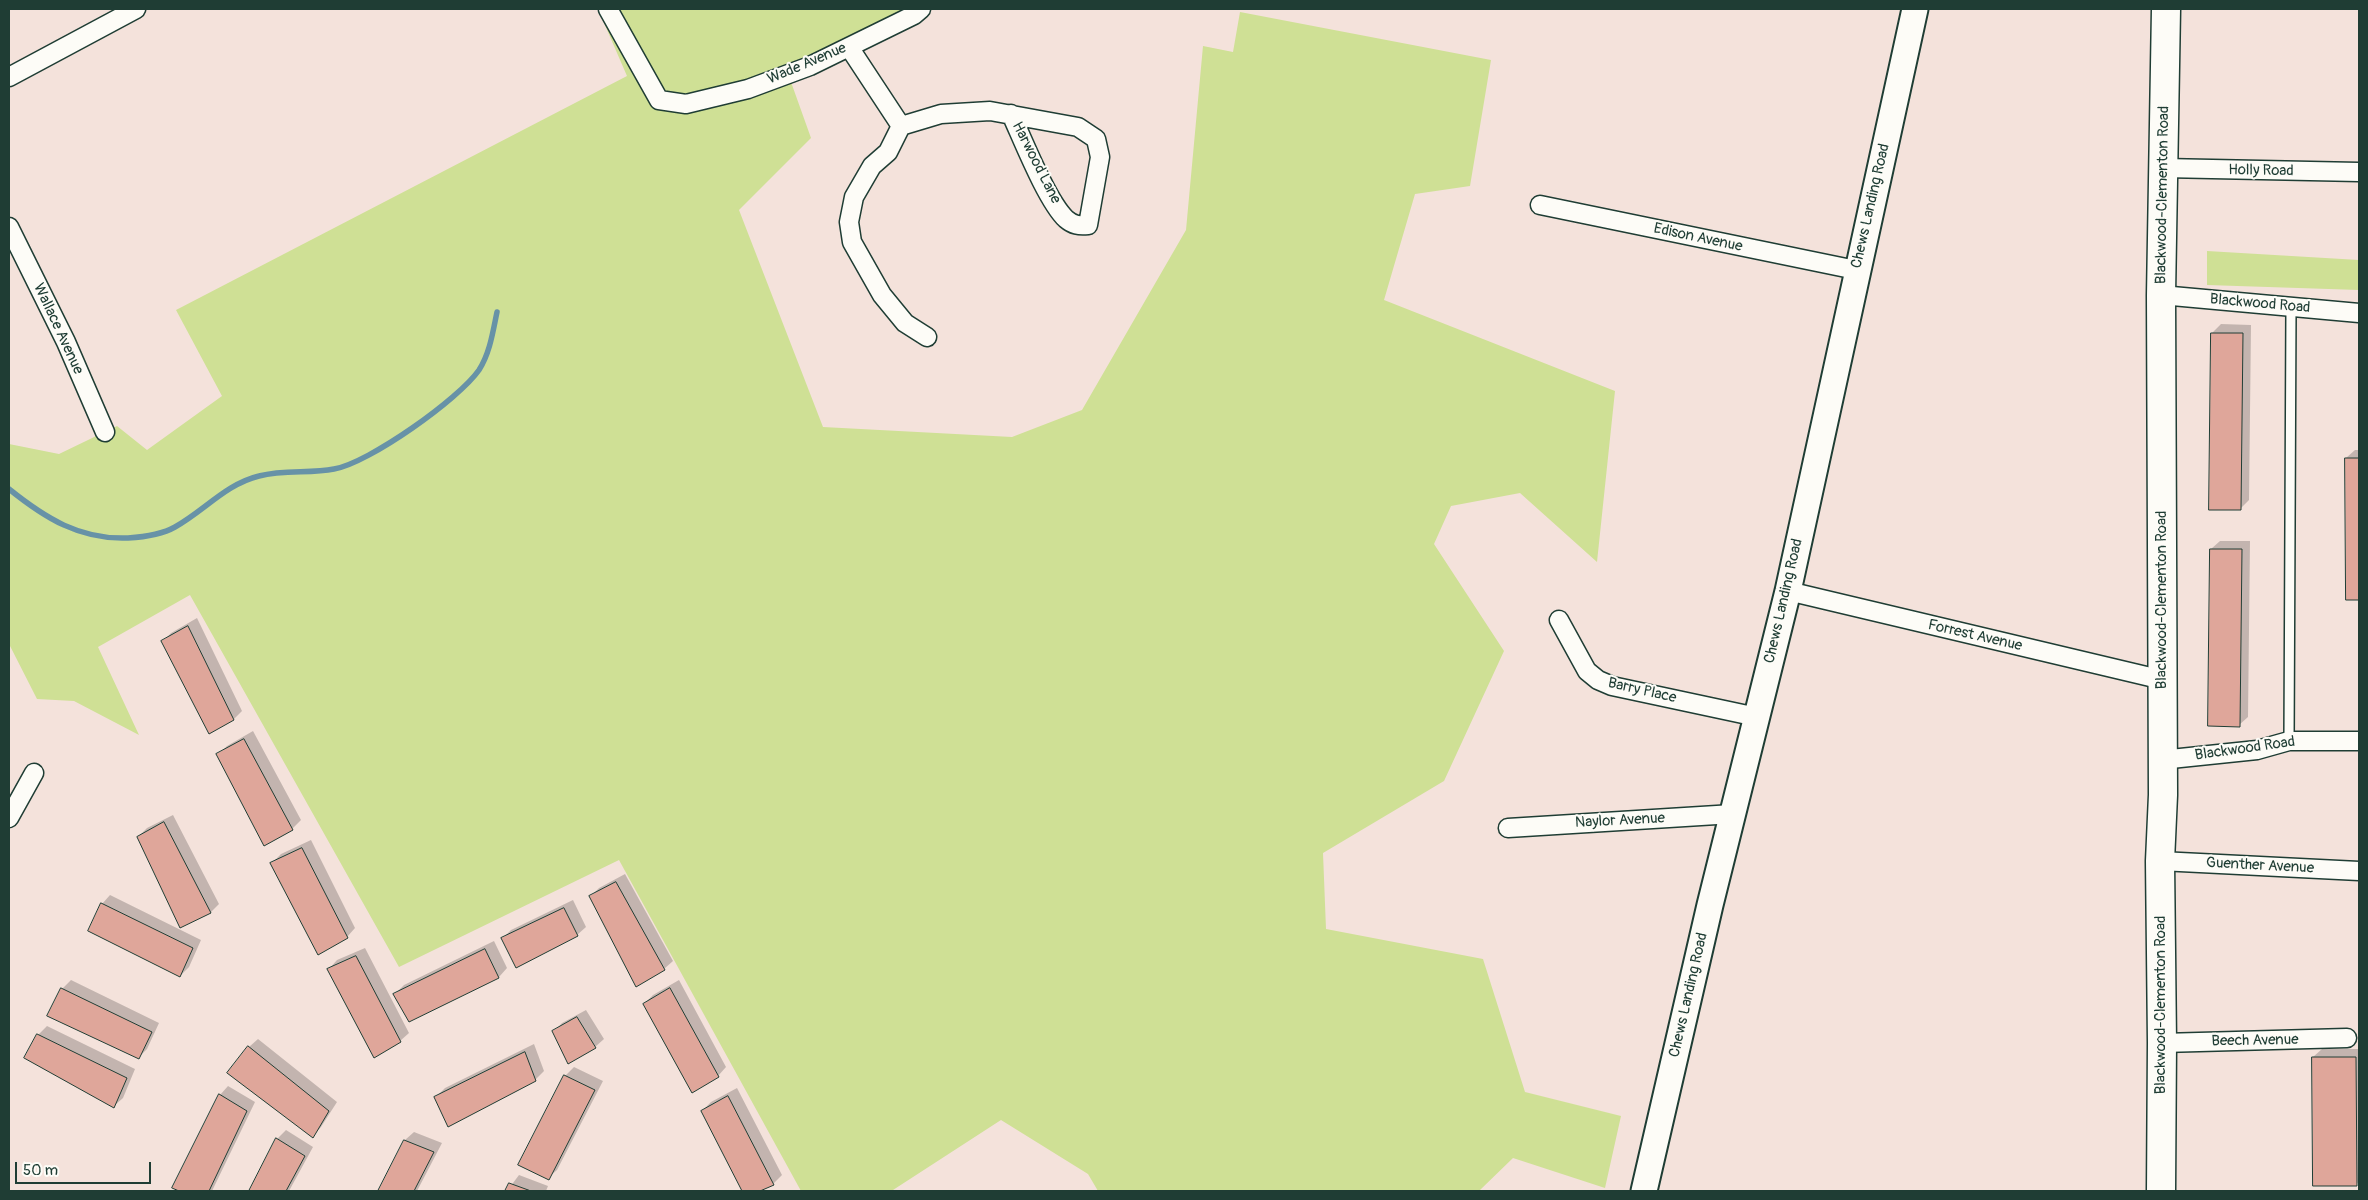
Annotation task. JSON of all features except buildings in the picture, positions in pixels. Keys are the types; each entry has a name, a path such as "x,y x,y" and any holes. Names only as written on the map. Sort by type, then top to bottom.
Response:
{"main road":[{"name":"Blackwood-Clementon Road","path":"2161,1191 2160,861 2163,795 2161,760 2163,680 2161,295 2166,9"}],"street":[{"path":"9,77 136,9"},
{"name":"Wade Avenue","path":"608,9 659,100 686,104 748,89 810,66 914,15 921,9"},
{"name":"Chews Landing Road","path":"1644,1191 1732,814 1788,591 1856,270 1915,9"},
{"path":"849,46 902,126 888,152 872,166 854,197 849,222 852,242 882,295 905,324 927,337"},
{"name":"Harwood Lane","path":"902,126 941,114 990,111 1010,114 1078,126 1096,139 1100,157 1088,225 1077,226 1066,218 1052,198 1010,114"},
{"name":"Holly Road","path":"2163,168 2359,172"},
{"name":"Edison Avenue","path":"1540,205 1856,270"},
{"name":"Wallace Avenue","path":"9,227 66,342 105,432"},
{"name":"Blackwood Road","path":"2161,295 2359,313"},
{"name":"Forrest Avenue","path":"1788,591 2163,680"},
{"name":"Barry Place","path":"1559,620 1587,671 1598,680 1612,686 1757,717"},
{"name":"Blackwood Road","path":"2161,760 2257,750 2289,741 2359,741"},
{"path":"9,818 34,773"},
{"name":"Naylor Avenue","path":"1508,828 1732,814"},
{"name":"Guenther Avenue","path":"2160,861 2359,871"},
{"name":"Beech Avenue","path":"2162,1043 2348,1038"}],"lane":[{"path":"2289,741 2291,307"}],"green space":[{"path":"598,9 911,9 791,82 811,138 739,210 823,427 1012,437 1082,410 1186,230 1203,46 1233,52 1240,12 1491,60 1470,186 1415,194 1384,300 1615,391 1597,562 1520,493 1451,506 1434,544 1504,651 1444,781 1323,853 1326,929 1483,959 1525,1092 1621,1116 1605,1188 1513,1158 1479,1191 1098,1191 1088,1174 1001,1120 893,1190 801,1191 619,860 399,967 190,595 98,647 139,735 74,701 37,699 9,644 9,444 59,454 117,426 147,450 222,396 176,310 627,76"},
{"path":"2207,251 2359,260 2359,290 2207,285"}],"waterway":[{"path":"9,489 50,518 79,531 111,538 146,536 164,532 186,521 226,491 247,480 269,474 334,469 369,455 390,443 453,397 479,370 488,349 497,312"}]}
